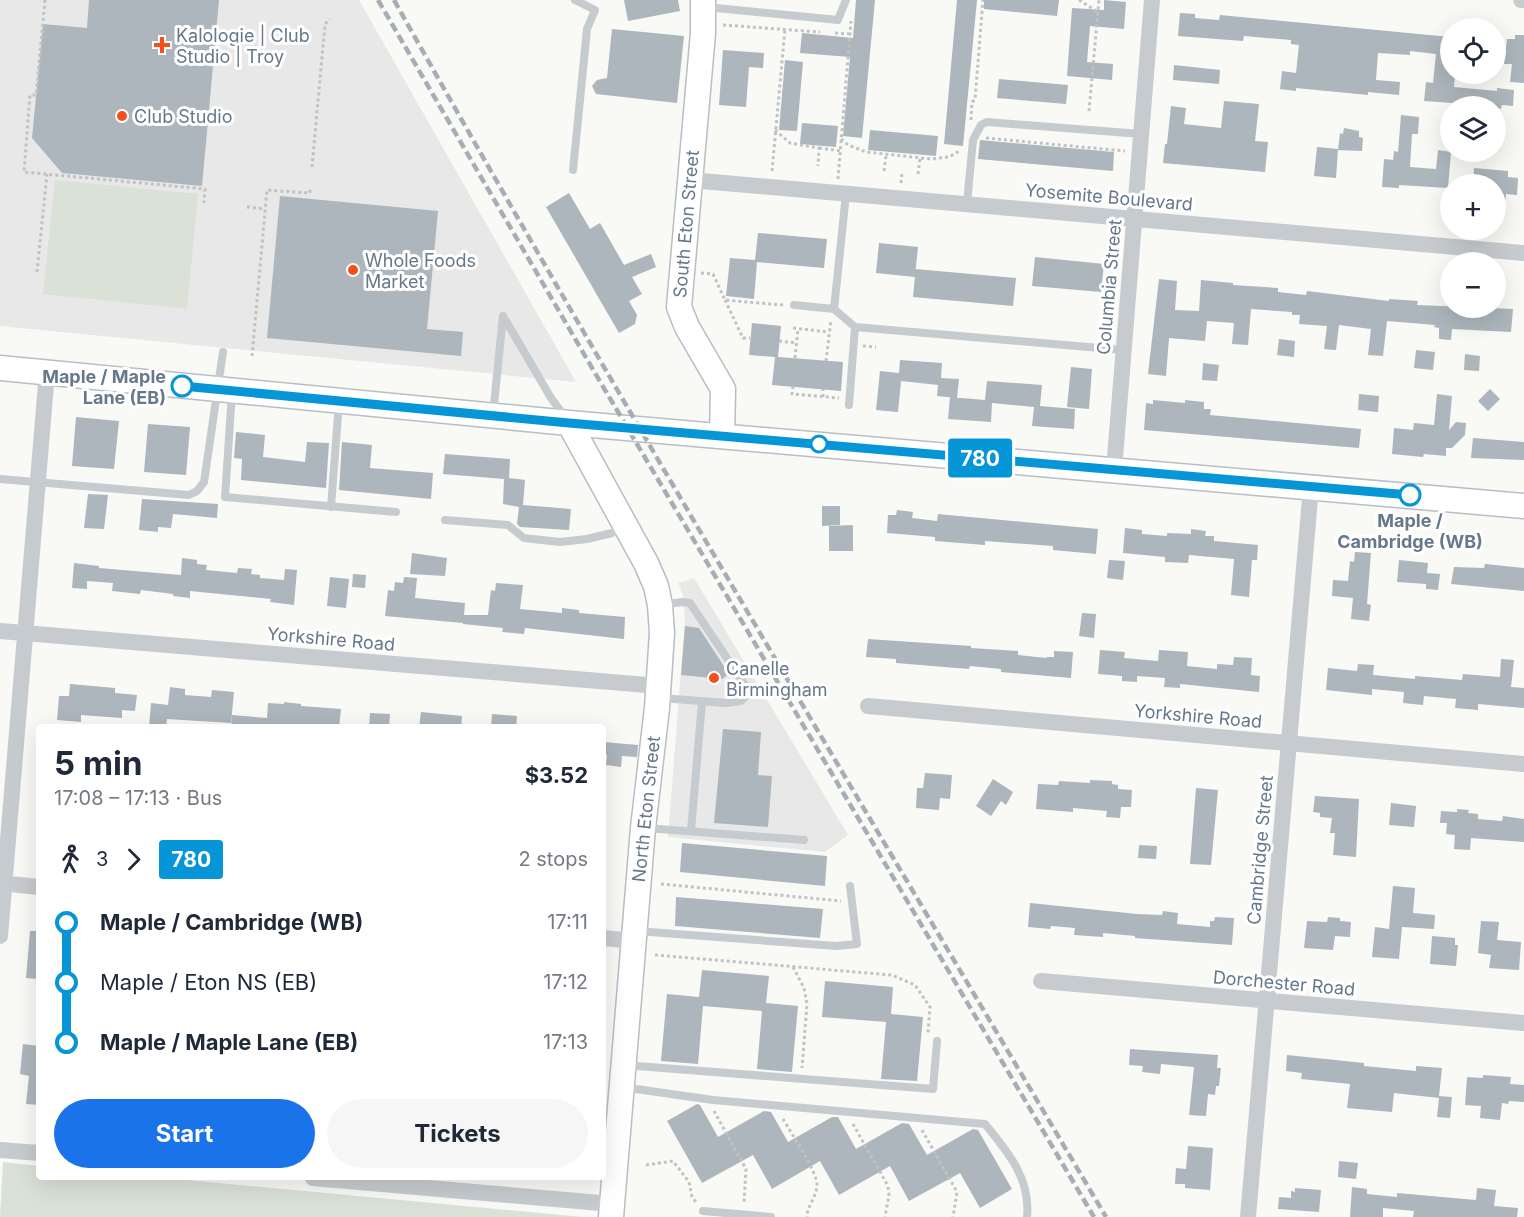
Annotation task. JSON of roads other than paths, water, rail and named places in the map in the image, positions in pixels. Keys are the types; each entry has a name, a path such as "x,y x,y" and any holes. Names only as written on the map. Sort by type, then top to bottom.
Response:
{"main road":[{"name":"South Eton Street","path":"703,3 703,33 679,307 687,327 723,389 722,436"},
{"path":"0,368 569,423 1524,506"},
{"name":"North Eton Street","path":"569,423 646,563 656,586 662,633 611,1210"}],"street":[{"name":"Columbia Street","path":"1114,470 1152,0"},
{"name":"Yosemite Boulevard","path":"690,180 1524,253"},
{"path":"0,936 2,883 26,633 47,372"},
{"name":"Cambridge Street","path":"1248,1217 1311,487"},
{"name":"Yorkshire Road","path":"0,631 658,692"},
{"name":"Yorkshire Road","path":"868,706 1524,764"},
{"path":"2,883 36,887"},
{"path":"606,938 634,936"},
{"name":"Dorchester Road","path":"1041,981 1524,1023"},
{"path":"0,1150 36,1153"},
{"path":"332,1180 611,1210"}],"lane":[{"path":"573,170 587,29 596,10 575,0"},
{"path":"703,3 838,20 846,0"},
{"path":"967,203 973,140 981,124 987,122 1142,134"},
{"path":"834,309 842,193"},
{"path":"794,306 834,309 855,327 1124,350"},
{"path":"493,415 503,316 551,398 569,423"},
{"path":"849,405 855,327"},
{"path":"223,352 225,497 396,512"},
{"path":"0,479 189,495 197,491 204,482 225,389"},
{"path":"331,507 339,400"},
{"path":"445,520 508,525 524,538 560,542 612,533 625,526"},
{"path":"658,692 702,702 726,703 741,701 747,695 745,685 690,603 660,605"},
{"path":"691,831 702,702"},
{"path":"643,828 804,840"},
{"path":"634,936 836,946 857,944 850,886"},
{"path":"623,1076 801,1079 933,1089 937,1041"},
{"path":"623,1076 713,1100 986,1124 1004,1147 1025,1183 1029,1203 1028,1217"},
{"path":"703,1211 771,1217"}],"railway":[{"path":"378,0 595,373 1094,1217"},
{"path":"394,0 657,458 1106,1217"}],"place":[{"name":"Kalologie | Club Studio | Troy","path":"162,45"},
{"name":"Club Studio","path":"122,116"},
{"name":"Whole Foods Market","path":"353,270"},
{"name":"Maple / Maple Lane (EB)","path":"182,386"},
{"name":"Maple / Cambridge (WB)","path":"1410,495"},
{"name":"Canelle Birmingham","path":"714,678"}]}
